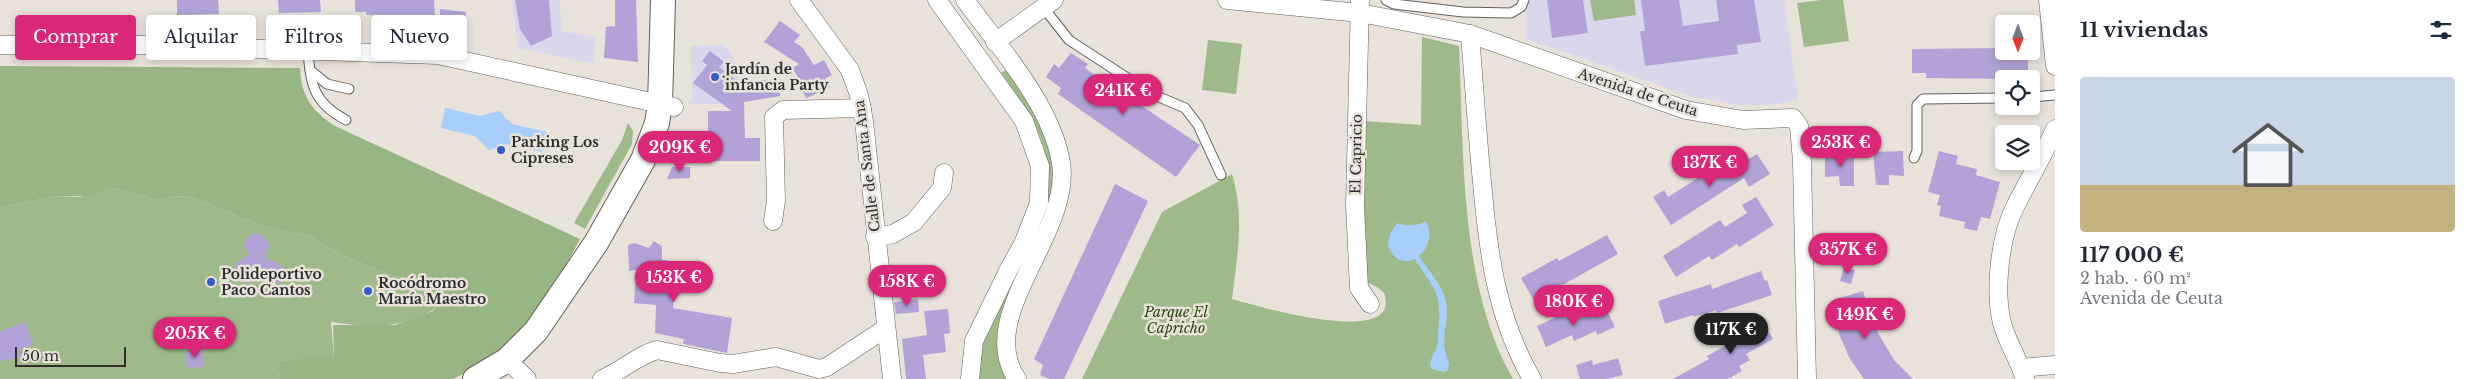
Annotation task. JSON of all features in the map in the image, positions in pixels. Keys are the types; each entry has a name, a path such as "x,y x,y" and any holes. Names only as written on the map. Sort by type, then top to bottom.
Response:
{"main road":[{"path":"663,0 667,106"},
{"path":"475,379 512,372 536,331 596,243 644,160 657,123 667,106 678,0"}],"street":[{"name":"Calle de Santa Ana","path":"799,0 850,70 862,108 892,379"},
{"path":"937,0 1024,121 1040,166 1039,204 1023,244 974,341 970,379"},
{"path":"965,0 1046,114 1061,163 1061,186 1050,229 1012,305 1007,346 1014,377"},
{"name":"Avenida de Ceuta","path":"1228,0 1360,6 1470,34 1686,110 1729,118 1756,120 1790,117 1796,120 1799,126 1802,162 1807,379"},
{"path":"2048,0 2053,24 2055,66"},
{"path":"996,42 1048,4"},
{"name":"El Capricio","path":"1360,6 1355,212 1359,288 1370,304"},
{"path":"1470,34 1483,196 1492,271 1506,324 1521,360 1532,379"},
{"path":"0,44 142,45 266,49"},
{"path":"361,52 411,53 465,59 667,106"},
{"path":"773,222 776,200 774,117 783,110 862,108"},
{"path":"2055,129 2043,158 2014,208 2003,242 1999,282 2002,322 2023,374 2055,365"},
{"path":"875,237 893,234 914,222 942,188 944,173"},
{"path":"602,379 613,375 641,356 657,350 733,364 776,357 819,369 827,367 886,328"}],"lane":[{"path":"1386,0 1394,4 1464,12 1511,13 1521,7 1524,0"},
{"path":"1048,4 1070,40 1152,94 1185,108 1198,125 1221,175"},
{"path":"308,60 313,89 321,102 332,112 346,120"},
{"path":"309,70 327,84 349,89"},
{"path":"2040,96 2055,95"},
{"path":"1914,158 1917,151 1917,105 1923,100 1995,98"}],"shaded area":[{"path":"512,0 560,0 561,31 596,37 593,64 518,48"},
{"path":"1527,0 1784,0 1798,100 1770,105 1741,105 1691,96 1526,39"},
{"name":"Jardín de infancia Party","path":"723,45 730,52 738,69 739,104 689,104 689,101 692,101 691,46"}],"green space":[{"path":"1590,0 1634,0 1636,15 1594,21"},
{"path":"1843,0 1849,41 1804,47 1797,3"},
{"name":"Parque El Capricho","path":"1422,37 1459,46 1464,173 1474,260 1482,302 1495,342 1513,379 1082,379 1162,212 1232,174 1238,205 1239,237 1232,299 1295,315 1350,322 1372,319 1384,310 1384,293 1368,283 1364,276 1364,121 1421,125"},
{"path":"1208,40 1242,44 1236,94 1202,90"},
{"path":"0,66 300,68 305,95 309,102 320,115 335,126 580,239 556,283 529,321 496,353 476,367 453,379 280,379 278,361 334,356 333,325 395,325 433,311 440,301 437,291 431,285 412,278 394,276 343,256 312,237 257,224 191,197 175,196 157,200 114,188 85,196 55,196 0,208"},
{"path":"1006,70 1038,115 1053,164 1051,201 999,352 1006,379 977,379 979,352 1048,165 1036,127 1024,105 1001,73"},
{"path":"628,123 633,131 632,144 585,229 574,223 622,140"},
{"name":"Polideportivo Paco Cantos","path":"114,188 157,200 175,196 191,197 257,224 312,237 343,256 394,276 412,278 431,285 437,291 440,301 430,312 394,324 363,326 331,322 334,357 278,361 280,379 0,379 0,208 55,196 79,197"}],"water":[{"path":"445,108 480,116 499,111 512,124 547,132 542,152 507,144 489,150 475,136 441,128"},
{"path":"1426,221 1429,230 1429,240 1419,256 1438,283 1446,301 1447,317 1444,346 1449,363 1448,370 1444,372 1432,369 1430,363 1438,341 1439,310 1436,293 1415,259 1402,261 1392,254 1388,246 1390,234 1397,223 1412,225"}],"building":[{"path":"177,0 218,0 219,14 177,15"},
{"path":"278,0 320,0 321,12 279,13"},
{"path":"355,0 434,0 435,15 371,15 366,15 366,12 355,12"},
{"path":"515,0 549,0 552,36 531,46 520,29"},
{"path":"615,0 636,0 638,62 604,58 606,27 615,26"},
{"path":"1547,0 1583,0 1588,33 1552,38"},
{"path":"1641,0 1679,0 1683,26 1719,21 1716,0 1754,0 1761,42 1737,45 1738,54 1645,66 1640,31 1645,31"},
{"path":"440,9 466,12 466,15 440,15"},
{"path":"780,21 800,35 794,42 802,47 814,65 824,60 832,75 825,79 830,87 807,98 791,78 798,77 792,68 799,64 764,42"},
{"path":"1995,48 1995,60 2028,60 2028,70 1995,70 1995,79 1926,78 1926,73 1912,73 1912,49"},
{"path":"710,51 724,62 719,67 738,82 779,79 780,96 744,102 745,138 760,138 760,161 695,161 695,137 708,137 708,111 732,111 693,83 707,65 702,61"},
{"path":"1071,53 1088,64 1085,68 1200,145 1176,177 1058,94 1061,88 1046,77 1054,64 1059,68"},
{"path":"1903,151 1904,176 1889,175 1889,185 1876,185 1873,152"},
{"path":"1939,151 1958,156 1956,164 1977,169 1976,175 2000,182 1990,219 1981,217 1977,231 1964,228 1965,222 1939,216 1941,206 1937,205 1940,195 1928,192"},
{"path":"1854,153 1854,186 1840,186 1839,176 1825,177 1825,155"},
{"path":"1757,154 1770,174 1749,187 1744,178 1671,225 1653,197 1664,190 1668,197 1704,174 1707,178 1740,157 1744,162"},
{"path":"672,167 690,167 690,178 667,179"},
{"path":"1115,184 1148,201 1064,379 1049,379 1040,375 1043,365 1034,359"},
{"path":"1756,197 1774,225 1739,247 1737,244 1712,260 1709,256 1676,277 1663,256 1720,220 1725,227 1747,213 1742,205"},
{"path":"255,233 264,236 269,245 265,259 280,264 285,272 283,280 274,286 265,283 261,275 248,283 239,281 234,272 236,263 249,255 244,247 247,238"},
{"path":"1607,235 1618,254 1534,301 1521,278 1557,258 1559,261"},
{"path":"654,241 662,246 662,260 667,260 669,291 674,291 673,308 732,318 727,353 683,344 684,339 655,333 656,305 634,303 636,270 629,271 628,245 634,243 649,248"},
{"path":"1844,267 1855,270 1851,284 1840,281"},
{"path":"1761,271 1765,281 1767,280 1772,295 1717,313 1716,310 1665,324 1658,301 1711,284 1712,289"},
{"path":"1863,291 1874,326 1894,360 1913,379 1864,379 1850,359 1839,334 1833,300"},
{"path":"918,299 919,312 896,314 894,302"},
{"path":"1588,308 1592,318 1607,311 1615,327 1597,335 1596,331 1574,341 1572,335 1546,347 1537,326 1563,314 1565,318"},
{"path":"948,309 950,333 944,334 946,352 923,355 926,379 906,379 902,339 927,335 924,311"},
{"path":"1761,318 1773,339 1746,354 1750,360 1739,366 1742,371 1728,379 1673,379 1709,359 1707,356 1739,338 1736,332"},
{"path":"25,322 33,345 19,350 22,357 0,361 0,331"},
{"path":"202,350 204,367 187,368 185,352"},
{"path":"1618,358 1623,375 1607,379 1580,379 1576,365 1592,360 1593,365"}],"place":[{"name":"Jardín de infancia Party","path":"715,77"},
{"name":"Parking Los Cipreses","path":"501,150"},
{"name":"Polideportivo Paco Cantos","path":"211,282"},
{"name":"Rocódromo María Maestro","path":"368,291"}]}
